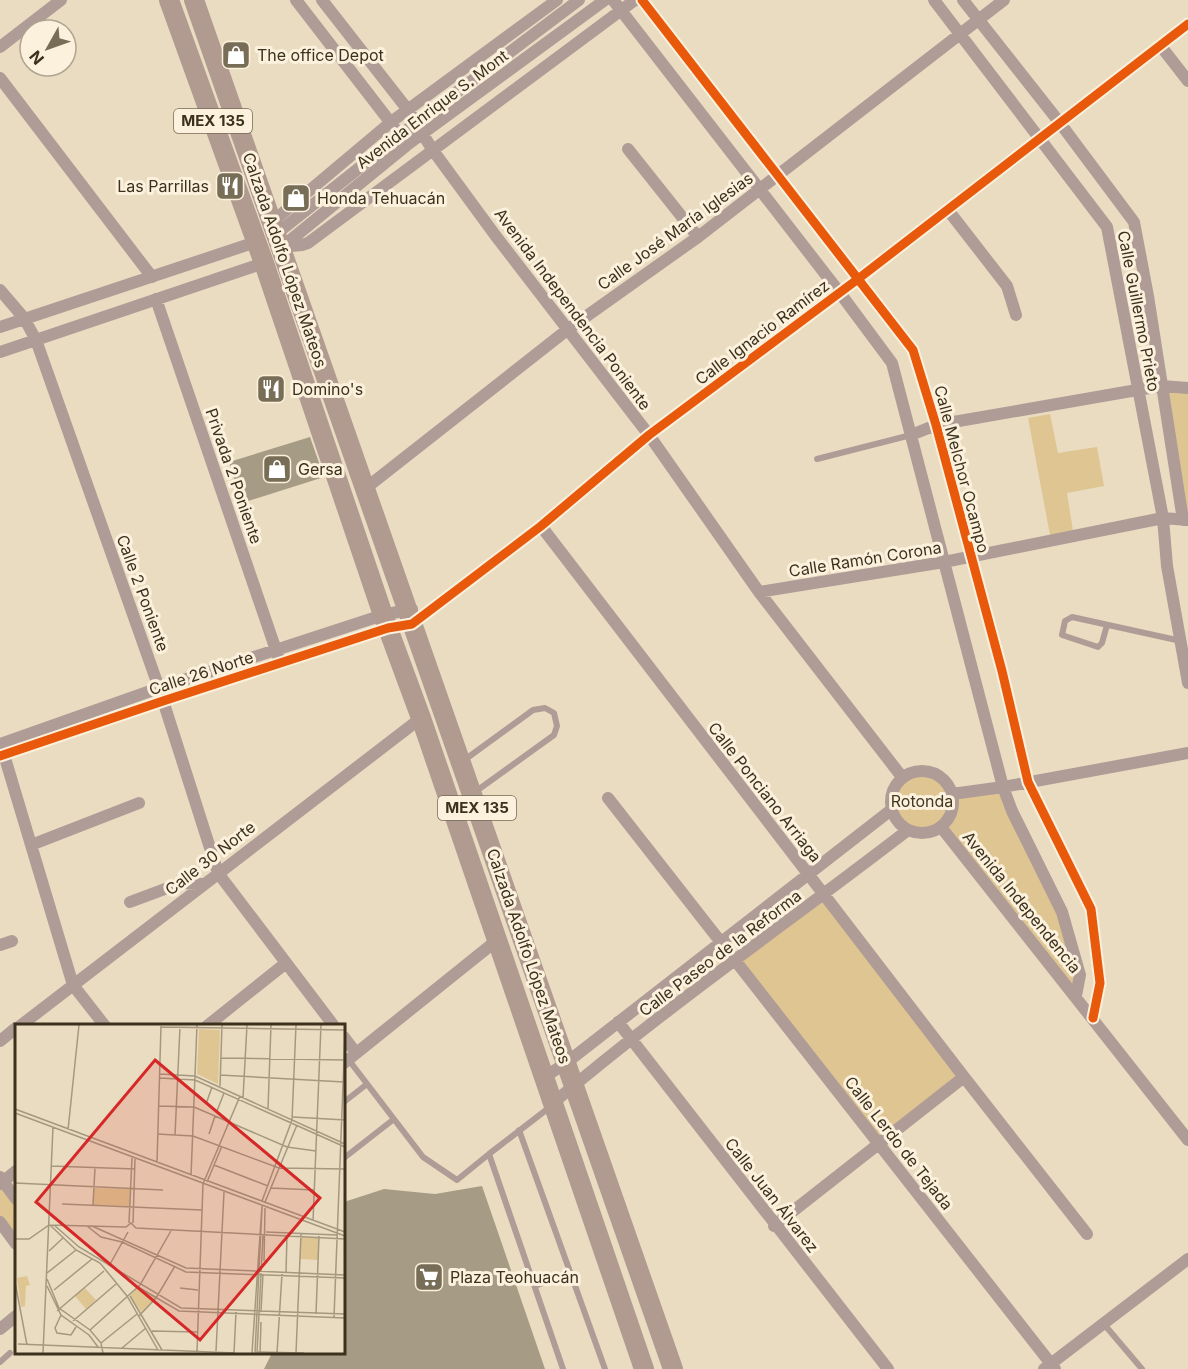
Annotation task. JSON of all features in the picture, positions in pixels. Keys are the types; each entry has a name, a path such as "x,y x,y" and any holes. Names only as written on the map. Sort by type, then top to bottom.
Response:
{"main road":[{"name":"Calzada Adolfo López Mateos","path":"169,0 264,263 644,1369"},
{"name":"Calzada Adolfo López Mateos","path":"194,0 673,1369"}],"street":[{"path":"0,47 61,0"},
{"path":"296,0 404,140 432,149"},
{"path":"305,11 320,0"},
{"name":"Avenida Independencia Poniente","path":"320,0 417,122 432,149 567,330 649,435 759,592 902,777"},
{"path":"557,0 391,123 276,235 303,246 308,243 634,0"},
{"name":"Avenida Enrique S. Mont","path":"276,235 404,140 417,122 579,0"},
{"name":"Avenida Enrique S. Mont","path":"404,140 424,134 605,0"},
{"path":"613,0 892,363 1003,787 1012,812 1062,912 1080,975 1076,996"},
{"name":"Calle Melchor Ocampo","path":"642,0 914,350 1002,671 1029,783 1091,909 1100,983 1093,1018"},
{"name":"Calle Guillermo Prieto","path":"934,0 1107,227 1163,518 1167,566 1188,683"},
{"name":"Calle Guillermo Prieto","path":"963,0 1134,222 1185,520"},
{"name":"Calle José María Iglesias","path":"366,488 567,330 698,237 1004,0"},
{"name":"Calle Ignacio Ramírez","path":"410,617 432,609 541,526 649,435 840,293 1188,24"},
{"path":"1160,45 1188,81"},
{"path":"0,78 152,277"},
{"path":"628,149 698,237"},
{"path":"948,210 1007,286 1016,315"},
{"path":"0,327 256,242"},
{"path":"0,352 264,263"},
{"name":"Calle 2 Poniente","path":"0,290 24,318 36,340 159,688 218,873 332,1024"},
{"name":"Privada 2 Poniente","path":"156,299 280,663"},
{"path":"910,435 936,425 1137,390 1162,386 1188,388"},
{"name":"Calle Ramón Corona","path":"759,592 944,562 1163,518 1185,520"},
{"name":"Calle Ponciano Arriaga","path":"541,526 1087,1234"},
{"name":"Calle 26 Norte","path":"1,748 159,688 275,650 410,617"},
{"name":"Calle 26 Norte","path":"1,748 163,701 280,663 386,622"},
{"name":"Calle 30 Norte","path":"22,1024 420,718"},
{"path":"1,748 74,985 103,1024"},
{"path":"908,830 898,822 891,810 892,792 902,777 916,770 932,771 945,780 952,794 1029,783 1188,753"},
{"name":"Avenida Independencia","path":"908,830 925,833 941,827 951,812 952,794"},
{"name":"Calle Lerdo de Tejada","path":"608,798 1050,1367"},
{"path":"31,845 139,803"},
{"name":"Calle Paseo de la Reforma","path":"543,1078 566,1063 891,810"},
{"name":"Avenida Independencia","path":"941,827 1188,1140"},
{"name":"Calle Paseo de la Reforma","path":"552,1104 736,960 908,830"},
{"path":"130,902 181,883 203,884"},
{"path":"345,1041 349,1058 496,941"},
{"path":"210,1024 286,963"},
{"name":"Calle Juan Álvarez","path":"618,1022 774,1226 888,1369"},
{"name":"Calle 30 Norte","path":"0,1041 15,1029"},
{"path":"774,1226 964,1077"},
{"path":"15,1172 1,1181 15,1198"},
{"path":"0,1222 15,1243"},
{"path":"1050,1367 1103,1323 1187,1263"},
{"path":"0,1329 15,1317"}],"lane":[{"path":"817,459 910,435"},
{"path":"1107,625 1102,643 1098,646 1062,635 1065,621 1072,616 1181,641"},
{"path":"461,763 533,710 545,708 554,713 557,726 554,735 472,794"},
{"path":"349,1058 423,1157 457,1179 552,1104"},
{"path":"345,1101 367,1084"},
{"path":"345,1157 394,1119"},
{"path":"519,1130 605,1369"},
{"path":"489,1154 563,1369"},
{"path":"535,1286 570,1272"},
{"path":"1103,1323 1142,1369"},
{"path":"0,1362 10,1353"}],"green space":[{"path":"1162,386 1188,388 1188,520"},
{"path":"1050,414 1058,453 1097,447 1104,486 1067,493 1073,531 1050,535 1028,418"},
{"name":"Rotonda","path":"925,771 946,784 950,796 950,809 945,819 937,826 927,830 916,830 899,821 894,810 894,791 909,776"},
{"path":"1003,788 1071,950 1074,989 943,828 954,810 956,796"},
{"path":"824,895 964,1077 878,1144 736,960"},
{"path":"0,1177 15,1198 15,1243 0,1222"}],"building":[{"name":"Gersa","path":"310,437 324,477 242,503 229,462"},
{"name":"Plaza Teohuacán","path":"482,1186 545,1369 264,1369 272,1354 345,1354 345,1202 384,1189 435,1194"}],"cycle path":[{"path":"642,0 913,350 936,425 1002,671 1028,782 1091,909 1100,983 1093,1018"},
{"path":"0,756 388,628 412,624 541,526 649,435 858,279 1188,24"}],"place":[{"name":"The office Depot","path":"236,55"},
{"name":"Las Parrillas","path":"230,186"},
{"name":"Honda Tehuacán","path":"296,198"},
{"name":"Domino's","path":"271,389"},
{"name":"Gersa","path":"277,469"},
{"name":"Plaza Teohuacán","path":"429,1277"}]}
